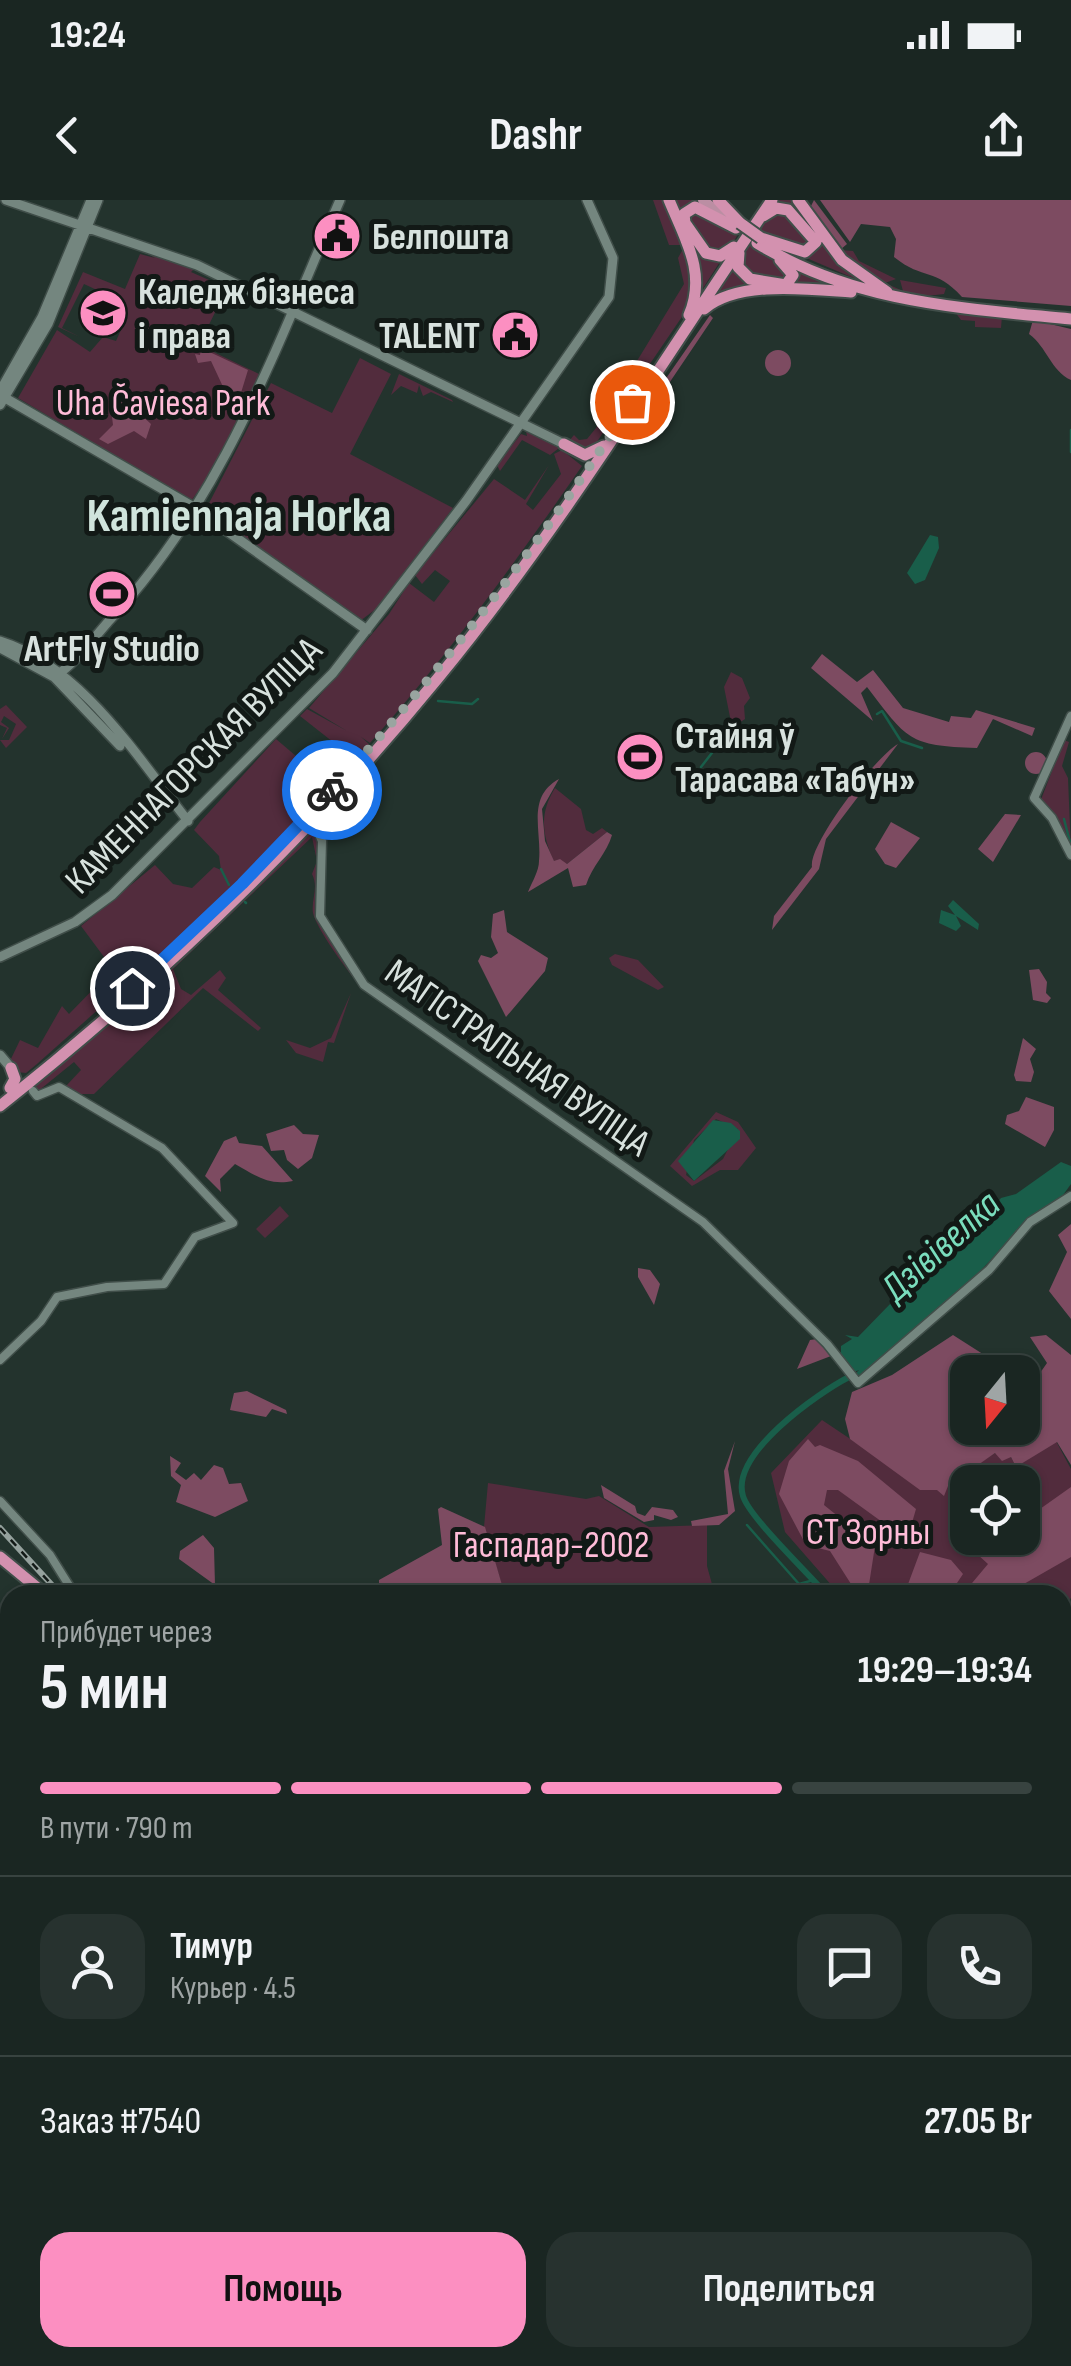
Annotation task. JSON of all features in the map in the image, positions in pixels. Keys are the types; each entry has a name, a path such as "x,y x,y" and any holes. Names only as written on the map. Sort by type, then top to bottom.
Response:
{"highway":[{"path":"669,200 698,272 691,316"},
{"path":"715,200 737,225 790,269 790,284 780,286 744,276 738,267 737,248"},
{"path":"205,925 359,760 471,632 582,482 766,200"},
{"path":"798,200 842,260 881,293"},
{"path":"737,225 695,207 684,214 685,223 706,253 720,256 737,248"},
{"path":"758,216 776,208 788,210 813,235 816,245 805,252 760,242"},
{"path":"760,242 881,293 1071,319"},
{"path":"691,316 712,302 740,292 881,293 1071,319"},
{"path":"582,482 654,373"},
{"path":"562,446 585,455 604,446"},
{"path":"9,1092 205,925 312,824 570,505 585,502 581,462 562,446"},
{"path":"10,1068 19,1074 33,1075"},
{"path":"0,1106 15,1080 10,1068"},
{"path":"9,1092 33,1092 33,1075"},
{"path":"0,1560 31,1585"}],"main road":[{"path":"6,200 197,265 562,446"},
{"path":"85,225 91,200"},
{"path":"98,200 1,397 196,508 366,630"},
{"path":"57,673 143,580 196,508 264,373 338,200"},
{"name":"КАМЕННАГОРСКАЯ ВУЛІЦА","path":"0,957 88,914 186,824 319,687 434,550 609,297 614,274 612,254 588,200"},
{"path":"703,200 737,225"},
{"path":"0,644 57,673 186,824"},
{"path":"0,1055 10,1068"}],"street":[{"path":"1071,716 1034,798 1052,818 1071,855"},
{"name":"МАГІСТРАЛЬНАЯ ВУЛІЦА","path":"312,824 322,841 320,916 358,978 720,1236 827,1344 858,1383 988,1270 1030,1222 1071,1196"},
{"path":"0,1360 41,1321 57,1297 107,1287 164,1284 195,1237 233,1224 149,1138 59,1087 38,1096 33,1092"},
{"path":"0,1501 50,1555 70,1585"}],"green space":[{"path":"653,200 665,200 682,245 669,245"},
{"path":"671,200 698,200 715,215 692,204 684,208 701,251 723,257 698,296"},
{"path":"776,200 795,200 817,236 870,285 771,243 817,248"},
{"path":"690,209 733,230 737,236 728,250 710,253 685,214"},
{"path":"781,209 811,235 807,250 758,230 769,214"},
{"path":"748,244 788,270 788,282 749,276 739,261"},
{"path":"684,247 692,258 690,305 590,452 569,441 574,435 579,440 587,439 596,428 684,284 678,258"},
{"path":"840,250 853,251 859,261 896,279 885,283 903,291 900,280 946,288 944,294 914,295 886,287 861,271"},
{"name":"Uha Čaviesa Park","path":"143,251 194,269 191,272 227,288 199,345 259,374 248,400 236,396 238,402 229,418 237,421 245,406 213,471 191,501 18,398 57,330 90,352 103,337 116,341 128,314 117,310 117,318 109,313 112,307 103,303 105,298 114,302 116,299 84,284 62,328 80,337 58,327 83,272 125,289 140,254 155,258"},
{"path":"786,263 848,290 738,290 707,302 733,264 743,279 790,287"},
{"path":"955,312 1002,316 1001,328 975,327 975,321 961,320"},
{"name":"Uha Čaviesa Park","path":"360,358 391,374 350,454 453,508 376,609 360,621 205,511 271,383 332,413"},
{"path":"399,374 453,402 431,392 423,396 419,385 417,393 401,386 391,395"},
{"path":"526,431 559,448 550,455 522,440 500,471 497,465 521,434 527,436"},
{"path":"562,450 582,466 480,608 370,743 361,737 369,744 238,885 37,1064 26,1073 16,1072 9,1063 20,1040 38,1048 62,1006 69,1014 113,969 81,926 155,865 173,884 192,888 214,867 221,870 219,856 194,830 200,822 276,739 309,767 333,742 300,716 307,709 347,731 309,708 389,614 409,583 434,602 450,581 435,570 422,584 415,575 494,479 525,500 549,465 526,504 533,510 561,474 554,454"},
{"path":"731,672 742,678 750,698 744,706 745,719 736,725 731,722 724,687"},
{"path":"6,705 27,727 6,748 0,740 9,740 16,724 4,716 1,722 9,728 2,739 7,728 0,725 0,709"},
{"path":"1064,740 1069,742 1062,766 1068,778 1071,852 1040,802"},
{"path":"555,788 581,809 586,830 593,834 602,828 607,832 567,864 554,862 545,833 544,815"},
{"path":"313,829 319,836 317,906 359,984 315,920 312,874 317,861 312,837 173,969 181,989 191,995 220,970 226,978 218,990 261,1028 258,1031 203,988 94,1094 77,1094 61,1084 66,1086 81,1070 74,1062 37,1092 35,1085"},
{"path":"615,954 638,960 664,987 658,990 612,965 609,958"},
{"path":"351,993 334,1043 328,1042 323,1062 296,1053 286,1040 310,1048 331,1038"},
{"path":"716,1112 738,1122 756,1148 738,1170 720,1170 692,1186 670,1166","holes":["716,1119 738,1129 723,1159 694,1181 686,1175 694,1140"]},
{"path":"280,1206 289,1216 265,1238 256,1229"},
{"name":"СТ Зорны","path":"822,1420 922,1487 937,1490 950,1482 950,1555 1040,1555 1040,1465 1019,1465 1056,1441 1071,1469 1071,1585 831,1585 785,1532 771,1473"},
{"name":"СТ Зорны","path":"995,1453 1011,1457 1015,1465 976,1465"},
{"name":"Гаспадар-2002","path":"488,1483 586,1499 599,1496 649,1527 707,1525 707,1566 712,1585 502,1585 484,1527"}],"shaded area":[{"path":"814,200 847,244 840,250 808,212"},
{"path":"820,200 1071,200 1071,306 962,297 944,281 894,257 896,239 890,227 861,224 850,242"},
{"path":"710,315 713,318 649,413 644,410"},
{"path":"1033,320 1071,329 1071,380 1029,334"},
{"path":"201,348 248,370 240,396 225,391 211,361 198,363 195,354 200,355"},
{"path":"778,350 787,354 791,363 787,372 778,376 769,372 765,363 769,354"},
{"path":"123,398 151,424 146,439 134,431 108,444 99,439 113,425 111,409"},
{"path":"930,535 938,537 939,548 925,580 915,584 907,573"},
{"path":"822,654 857,682 873,670 903,708 949,722 951,716 971,718 976,710 1035,728 1032,736 993,719 977,748 922,742 901,729 867,687 861,693 873,721 811,668"},
{"path":"898,744 826,839 819,869 772,930 774,916 812,867 821,840 845,802"},
{"path":"1036,752 1044,755 1044,771 1036,774 1028,771 1025,763 1028,755"},
{"path":"559,779 542,809 545,841 554,861 560,859 567,864 607,832 612,835 586,885 573,887 568,868 528,892 539,865 539,805 542,795"},
{"path":"1005,814 1021,815 993,862 978,849"},
{"path":"891,822 920,838 896,868 885,864 875,849"},
{"path":"953,900 979,924 978,930 956,916 961,926 956,931 939,923 941,910 955,915 948,906"},
{"path":"504,910 507,932 548,958 545,971 506,1017 478,961 481,955 491,958 498,953 491,937 493,914"},
{"path":"1039,969 1051,998 1047,1003 1033,1000 1029,970"},
{"path":"1023,1038 1036,1049 1030,1059 1034,1072 1031,1082 1016,1081 1014,1075"},
{"path":"1026,1097 1054,1107 1054,1130 1045,1147 1005,1124 1007,1115 1019,1111"},
{"path":"713,1120 731,1123 740,1131 740,1139 694,1181 678,1161"},
{"path":"294,1125 303,1134 319,1135 312,1158 298,1169 287,1160 284,1150 271,1151 266,1134"},
{"path":"236,1136 239,1143 262,1146 293,1181 270,1181 235,1164 220,1179 221,1192 205,1176 224,1141"},
{"path":"1061,1162 1071,1166 1071,1184 1063,1195 1033,1215 967,1285 874,1365 860,1376 855,1374 859,1370 854,1372 841,1354 841,1346 852,1339 845,1335 858,1337 959,1233 984,1219 1001,1198 1016,1194"},
{"path":"1071,1224 1071,1319 1049,1291 1067,1252 1058,1235"},
{"path":"638,1268 650,1270 660,1284 654,1305 638,1277"},
{"path":"953,1335 984,1355 950,1355 950,1445 1040,1445 1040,1373 1047,1363 1030,1337 1046,1335 1071,1355 1071,1465 1057,1442 1019,1465 1011,1457 1002,1461 995,1453 978,1465 950,1465 950,1485 944,1496 937,1490 920,1490 850,1439 845,1419 852,1392 892,1375"},
{"path":"817,1339 831,1356 797,1369 810,1340"},
{"path":"247,1391 287,1414 272,1409 266,1417 230,1410 234,1393"},
{"path":"808,1439 815,1447 820,1445 858,1461 916,1509 907,1540 838,1490 827,1490 824,1505 875,1546 869,1585 852,1585 830,1551 806,1545 779,1494 789,1461"},
{"path":"735,1441 728,1469 735,1511 719,1525 692,1526 691,1521 728,1514 724,1471"},
{"path":"170,1456 181,1463 175,1472 186,1480 194,1473 201,1480 214,1465 223,1468 229,1484 241,1483 248,1501 215,1517 176,1502 181,1485 171,1476"},
{"path":"601,1485 635,1506 637,1513 645,1516 652,1507 673,1510 678,1517 671,1520 654,1515 654,1520 644,1522 604,1498"},
{"path":"1071,1487 1071,1557 1022,1585 970,1585 988,1564 978,1555 1040,1555 1040,1509"},
{"path":"438,1509 485,1527 502,1585 379,1585 379,1580 442,1545"},
{"path":"203,1535 214,1548 215,1585 179,1559 180,1551"},
{"path":"920,1552 951,1560 963,1574 956,1585 908,1585"}],"waterway":[{"name":"Дзівівелка","path":"1071,430 1071,452"},
{"path":"438,701 472,704 478,699"},
{"path":"877,714 882,711 901,741 922,748"},
{"path":"701,767 729,731"},
{"path":"1064,819 1071,846"},
{"path":"221,869 229,885"},
{"name":"Дзівівелка","path":"818,1585 756,1518 743,1496 743,1479 750,1462 780,1427 849,1377"},
{"path":"747,1525 799,1584 814,1580"}],"railway":[{"path":"0,1528 52,1585"}],"way so far":[{"path":"332,790 469,630 550,523 632,402"}],"place":[{"name":"Белпошта","path":"337,236"},
{"name":"Каледж бізнеса і права","path":"103,313"},
{"name":"TALENT","path":"515,335"},
{"name":"ArtFly Studio","path":"112,594"},
{"name":"Стайня ў Тарасава «Табун»","path":"640,757"}],"district":[{"name":"Kamiennaja Horka","path":"239,514"}],"route":[{"path":"132,988 203,923 332,790"}]}
